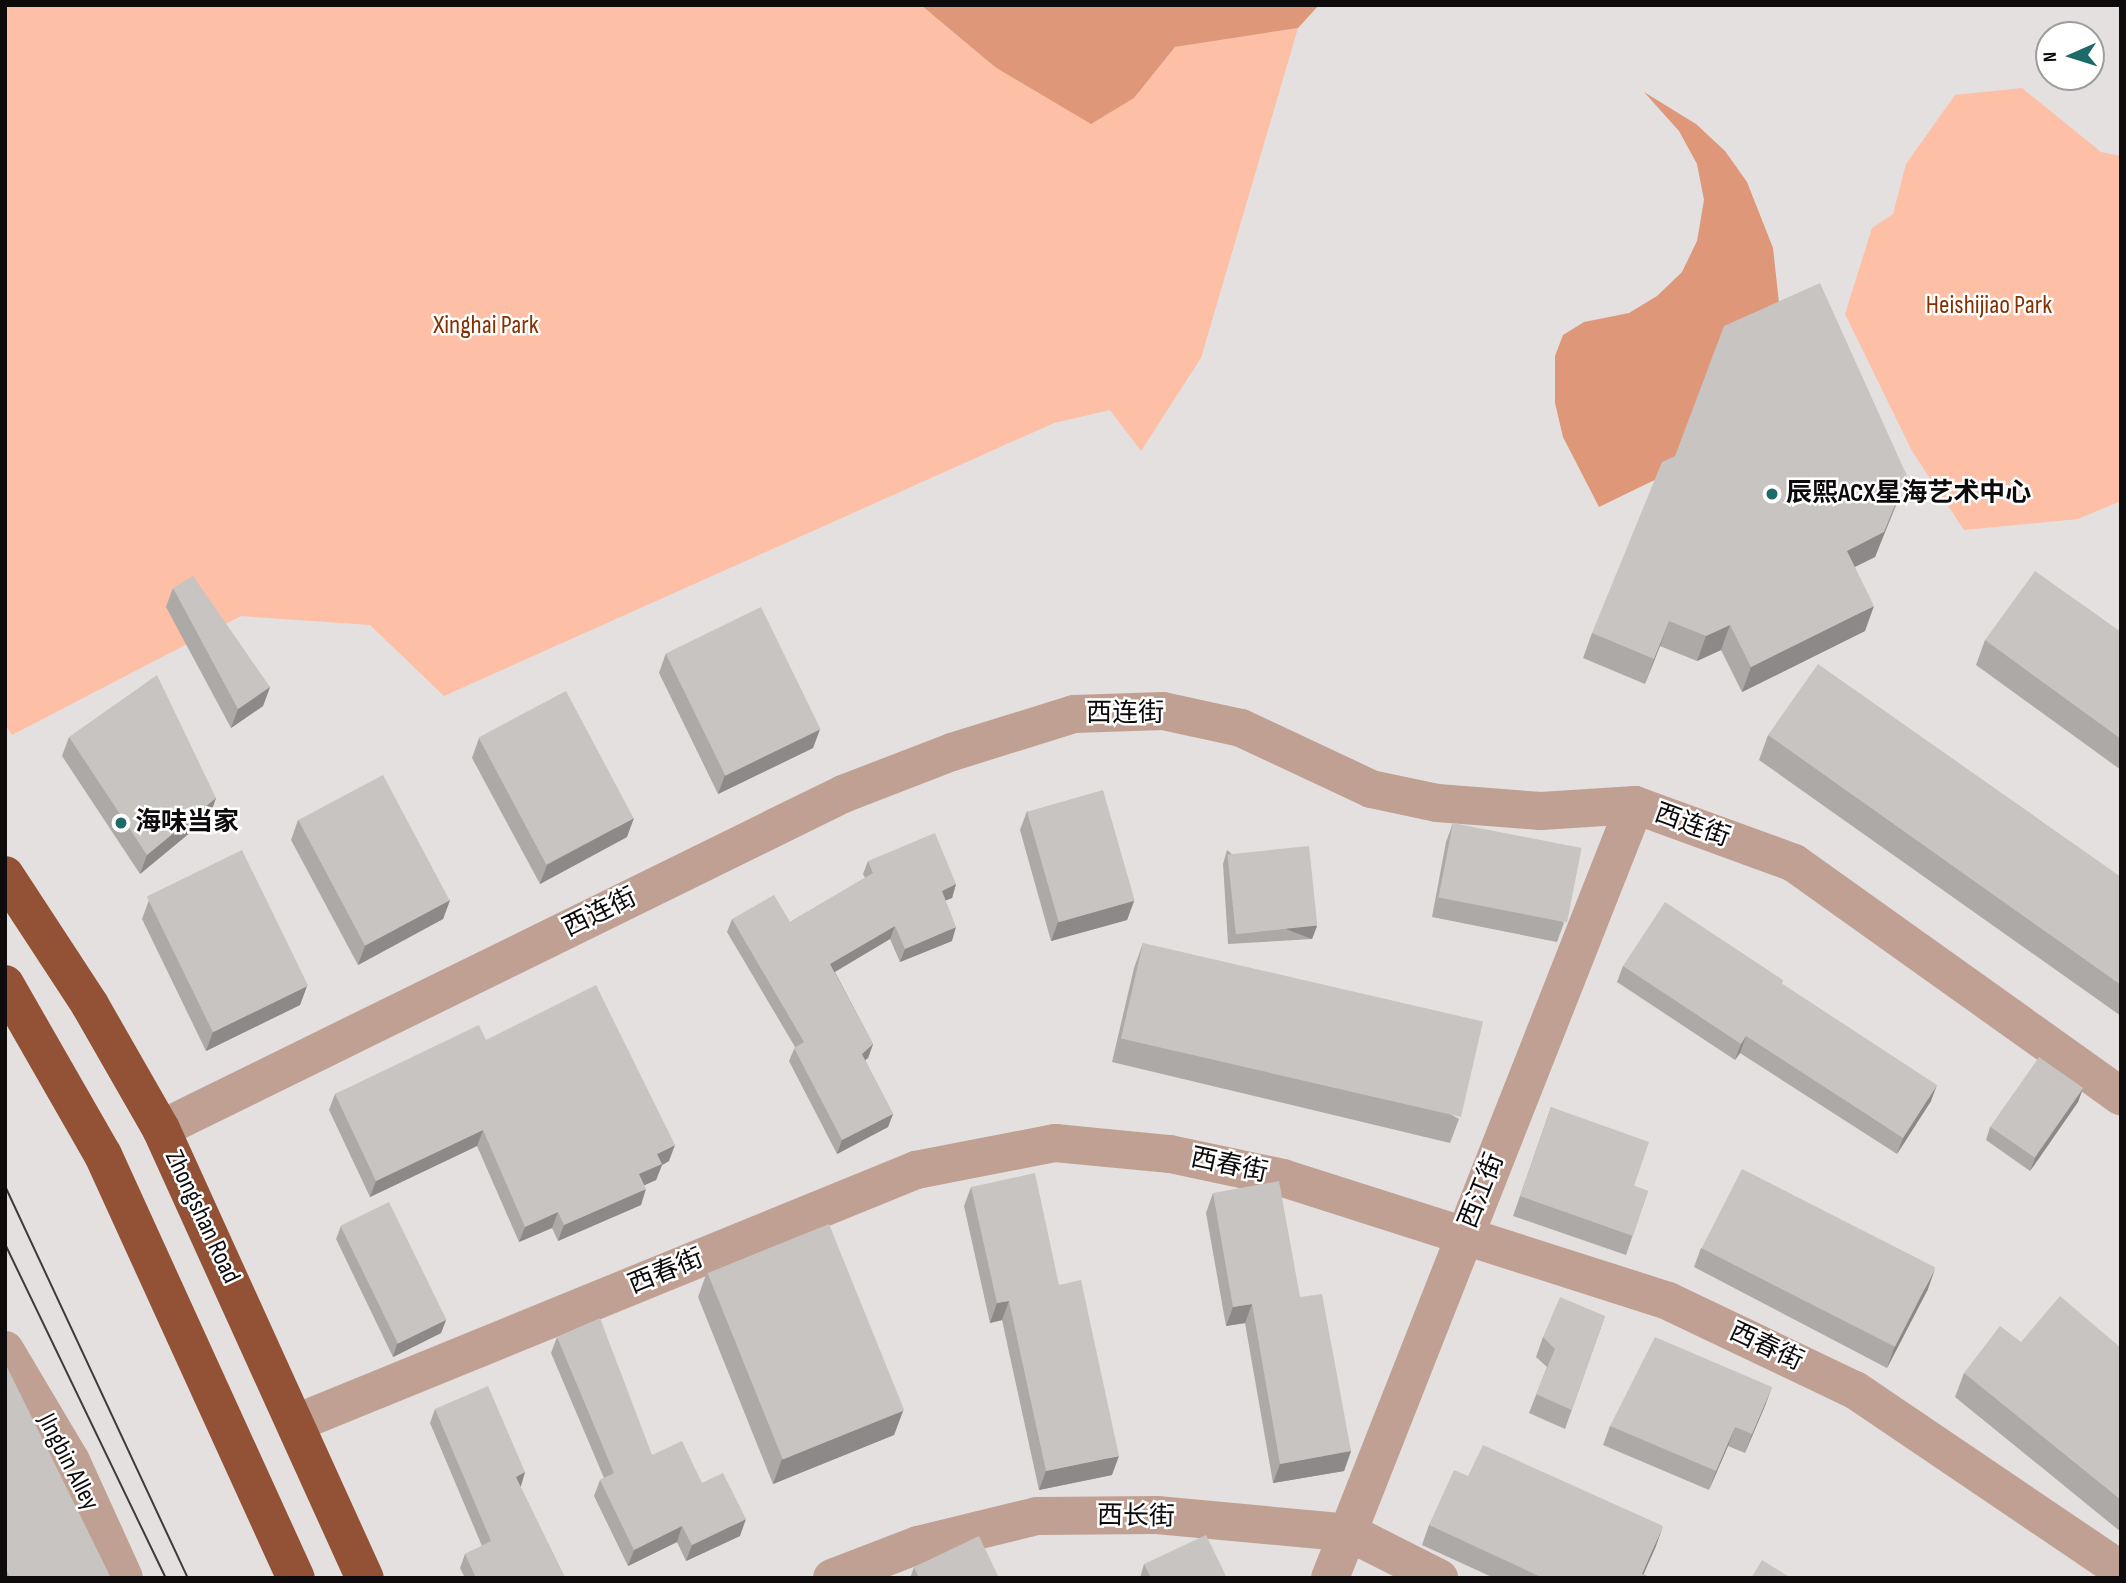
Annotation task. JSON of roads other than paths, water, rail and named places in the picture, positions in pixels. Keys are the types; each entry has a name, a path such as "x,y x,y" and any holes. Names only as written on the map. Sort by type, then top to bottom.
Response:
{"highway":[{"name":"Zhongshan Road","path":"5,875 90,1005 161,1129 365,1578"},
{"path":"5,984 103,1155 296,1578"}],"street":[{"name":"西连街","path":"161,1129 843,794 952,752 1074,714 1163,710 1241,728 1371,789 1437,803 1541,811 1634,806 1794,863 2121,1096"},
{"name":"西江街","path":"1330,1578 1350,1533 1464,1235 1634,806"},
{"name":"西春街","path":"296,1423 916,1170 1055,1143 1170,1154 1283,1178 1668,1301 1855,1390 2121,1570"},
{"name":"JIngbin Alley","path":"5,1350 71,1461 124,1578"},
{"name":"西长街","path":"832,1578 918,1545 1037,1516 1157,1515 1350,1533 1439,1578"}],"tram line":[{"path":"5,1186 188,1578"},
{"path":"5,1244 166,1578"}],"place":[{"name":"辰熙ACX星海艺术中心","path":"1772,494"},
{"name":"海味当家","path":"121,823"}],"park label":[{"name":"Heishijiao Park","path":"1989,306"},
{"name":"Xinghai Park","path":"486,326"}]}
